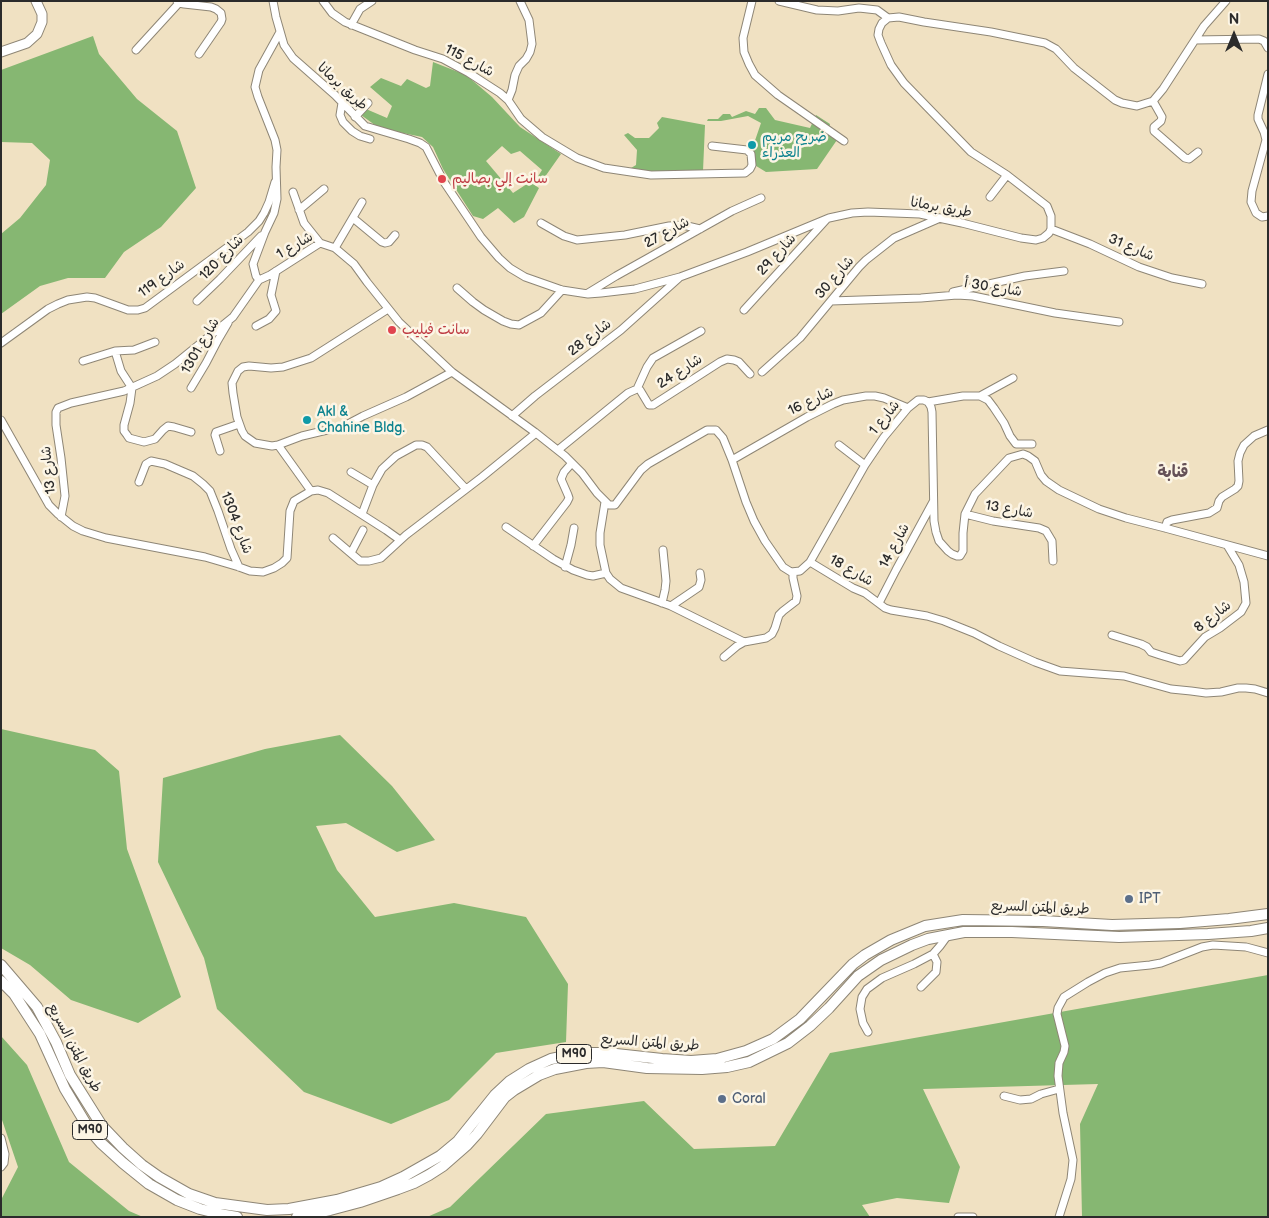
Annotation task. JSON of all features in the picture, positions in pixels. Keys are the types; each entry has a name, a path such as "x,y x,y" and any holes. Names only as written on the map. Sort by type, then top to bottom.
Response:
{"highway":[{"name":"طريق المتن السريع","path":"1,965 37,1007 56,1042 70,1075 102,1126 123,1148 142,1165 189,1194 216,1203 266,1210 289,1209 337,1200 381,1187 412,1172 440,1156 458,1140 495,1095 510,1081 529,1069 551,1059 580,1053 607,1053 691,1061 717,1059 746,1052 772,1039 800,1019 852,964 865,954 891,940 925,926 963,920 1043,920 1112,924 1180,923 1268,914"},
{"name":"طريق المتن السريع","path":"297,1217 375,1197 406,1186 428,1175 456,1156 467,1145 505,1097 539,1075 555,1069 603,1062 648,1068 702,1069 727,1067 749,1062 788,1043 810,1026 858,976 881,960 912,944 928,939 964,932 1119,937 1208,934 1268,928"},
{"name":"طريق المتن السريع","path":"1,981 14,994 40,1034 65,1089 89,1129 102,1143 149,1184 177,1200 200,1209 237,1217"}],"main road":[{"path":"1,52 27,43 38,34 42,22 42,14 36,1"}],"street":[{"name":"طريق برمانا","path":"272,1 284,45 293,58 365,126 409,139 426,147 444,182 481,238 499,258 510,268 525,277 562,290 601,294 635,289 680,277 838,215 868,212 910,214 940,218 1036,240 1049,234 1051,229"},
{"name":"شارع 115","path":"323,1 338,18 351,25 444,60 469,72 508,100 521,119 542,137 577,158 615,171 652,175 745,174 750,169 752,164 747,150 712,146"},
{"path":"351,25 360,9 372,1"},
{"path":"508,100 519,66 526,59 532,44 528,20 520,1"},
{"path":"752,1 743,38 744,52 755,75 778,95 844,141"},
{"path":"780,1 817,10 838,11 859,8 877,10 888,18"},
{"path":"1051,229 1051,216 1047,206 1007,175 971,152 897,74 878,35 882,23 888,18 899,17 1045,43 1056,49 1074,68 1115,100 1122,104 1137,106 1153,101 1163,89 1204,26 1226,1"},
{"path":"136,50 178,2 216,8 221,13 221,22 199,54"},
{"name":"شارع 1","path":"280,32 259,70 255,87 276,140 277,199 274,212 253,264 254,273 259,280 320,243 335,248 354,264 399,322 452,372 558,450 582,473 605,502"},
{"path":"1195,40 1260,39 1264,41 1268,48"},
{"path":"1268,74 1258,115 1266,140 1252,190 1251,202 1256,213 1262,217 1268,216"},
{"path":"1153,101 1162,117 1161,121 1154,127 1154,131 1184,158 1189,159 1198,152"},
{"path":"355,117 368,103"},
{"path":"342,104 340,115 343,122 352,131 370,139"},
{"path":"990,198 1007,175"},
{"name":"شارع 119","path":"1,343 48,309 68,300 87,297 128,310 146,308 248,232 259,221 269,202 276,177"},
{"path":"299,210 324,189"},
{"path":"293,192 304,223 320,243"},
{"name":"شارع 27","path":"588,294 616,276 732,211 761,198"},
{"path":"335,248 362,202"},
{"path":"353,218 382,242 389,242 395,235"},
{"name":"شارع 29","path":"744,310 828,218"},
{"name":"شارع 30","path":"762,372 800,338 859,267 882,247 894,238 940,218"},
{"path":"541,223 564,236 577,240 669,226 683,225 700,229"},
{"name":"شارع 31","path":"1051,229 1090,244 1139,267 1172,278 1202,284"},
{"name":"شارع 120","path":"197,301 265,232"},
{"path":"256,326 269,319 276,310 271,295 276,271"},
{"path":"936,296 1025,276 1064,271"},
{"name":"شارع 28","path":"512,416 621,330 680,277"},
{"name":"شارع 13","path":"61,517 65,496 56,425 56,412 58,408 132,388 157,376 175,364 233,317 259,280"},
{"path":"457,288 473,302 511,324 519,324 541,312 562,290"},
{"name":"شارع 30 أ","path":"831,301 957,295 973,296 1055,313 1119,322"},
{"path":"388,309 311,358 283,367 249,366 243,367 238,371 232,383 239,424 246,436 255,443 272,446 302,436 344,426 406,397 452,372"},
{"name":"شارع 1301","path":"191,388 233,317"},
{"path":"637,389 653,358 701,331"},
{"path":"83,361 115,351 134,350 155,342"},
{"path":"115,351 121,372 132,388 124,430 130,438 144,442 150,441 155,439 168,426 191,432"},
{"name":"شارع 24","path":"558,450 628,393 637,389 640,390 649,405 653,405 727,359 739,362 750,374"},
{"path":"980,396 1013,378"},
{"name":"شارع 16","path":"732,460 806,417 843,400 875,396 908,408"},
{"name":"شارع 1","path":"794,572 800,571 810,562 865,465 908,408 918,400 928,402 963,396 980,396"},
{"path":"980,396 988,400 1016,444 1032,444"},
{"path":"928,402 932,412 934,521 939,541 948,552 960,556 966,514 976,494 1009,458 1022,454 1035,461 1046,481 1059,490 1099,510 1266,555"},
{"path":"1,420 49,505 73,526 106,538 205,557 239,566 250,571 263,572 274,568 287,558 294,501 311,491 318,490 324,491 362,514 400,540"},
{"path":"220,451 215,435 216,432 239,424"},
{"path":"724,657 744,642 769,636 774,631 779,615 796,601 797,596 793,578 794,572 783,567 754,521 723,438 716,430 707,430 648,464 641,470 615,505 609,505 605,502 600,545 606,573 621,588 671,606 744,642"},
{"path":"1164,528 1167,522 1172,520 1209,513 1217,508 1222,497 1235,490 1238,486 1238,461 1244,445 1254,436 1268,430"},
{"path":"333,538 360,561 381,558 400,540 536,433"},
{"path":"278,445 311,491"},
{"path":"362,514 373,484 382,469 396,456 416,445 427,447 466,488"},
{"path":"839,445 865,465"},
{"name":"شارع 1304","path":"139,482 146,464 151,461 165,464 193,476 203,484 210,490 239,566"},
{"path":"533,546 569,498 561,480 564,472 572,463"},
{"path":"351,472 373,484"},
{"name":"شارع 14","path":"880,603 934,501"},
{"name":"شارع 13","path":"966,514 1046,531 1052,541 1054,561"},
{"path":"506,527 565,566 587,575 593,576 606,573"},
{"path":"565,566 574,528"},
{"path":"351,553 363,530"},
{"name":"شارع 8","path":"1112,635 1141,644 1160,655 1180,661 1184,660 1205,637 1241,612 1246,602 1240,565 1227,545"},
{"path":"662,603 666,581 663,550"},
{"name":"شارع 18","path":"810,562 891,610 944,621 1035,662 1060,671 1124,676 1171,689 1206,693 1238,688 1255,689 1268,693"},
{"path":"671,606 699,587 700,573"},
{"path":"868,1032 863,1023 860,1009 862,997 867,990 882,978 933,954 948,935"},
{"path":"1059,1217 1071,1180 1073,1160 1059,1089 1058,1067 1065,1046 1057,1014 1061,1001 1069,994 1105,973 1120,968 1161,963 1202,947 1213,945 1246,947 1268,953"},
{"path":"921,987 936,972 936,962 933,954"},
{"path":"1004,1096 1020,1100 1031,1099 1059,1089"},
{"path":"1,1138 5,1154 4,1163 1,1167"},
{"path":"958,1217 973,1217"}],"green space":[{"path":"93,36 99,54 137,99 177,131 196,188 161,227 124,252 105,278 68,278 40,286 1,314 1,234 20,218 46,185 50,160 32,143 1,142 1,70"},
{"path":"433,62 466,75 492,97 520,127 561,154 542,181 537,178 542,170 520,151 511,154 502,146 486,161 513,193 530,182 539,188 524,217 514,223 498,208 483,219 473,216 443,169 433,147 422,137 379,128 361,115 366,109 387,118 392,106 370,87 381,78 401,86 407,79 426,88 430,86"},
{"path":"759,108 766,108 775,120 810,128 816,115 830,124 829,128 839,137 817,169 766,172 748,161 761,123 748,116 721,121 707,121 708,119 718,119 723,114 730,114 732,117 746,111 755,114"},
{"path":"662,117 705,125 703,171 629,172 636,165 637,150 624,135 628,133 635,138 649,138 659,128 657,123"},
{"path":"1,729 95,750 119,771 127,849 181,997 138,1023 71,1000 30,965 1,948"},
{"path":"340,735 392,786 435,840 397,852 346,823 316,826 337,870 375,917 454,903 526,917 568,984 566,1042 496,1053 449,1100 391,1124 304,1092 217,1009 204,958 158,862 163,778 265,749"},
{"path":"1268,975 1268,1217 1082,1217 1080,1124 1098,1084 923,1089 960,1167 949,1203 897,1198 862,1205 870,1217 427,1217 450,1207 546,1114 644,1101 694,1149 775,1146 830,1053"},
{"path":"1,1036 27,1065 69,1162 129,1211 143,1217 1,1217 1,1200 18,1167 1,1117"}],"place":[{"name":"ضريح مريم العذراء","path":"752,145"},
{"name":"سانت إلي بصاليم","path":"442,179"},
{"name":"سانت فيليب","path":"392,330"},
{"name":"Akl & Chahine Bldg.","path":"307,420"},
{"name":"IPT","path":"1129,899"},
{"name":"Coral","path":"722,1099"}],"district":[{"name":"قنابة","path":"1173,473"}]}
